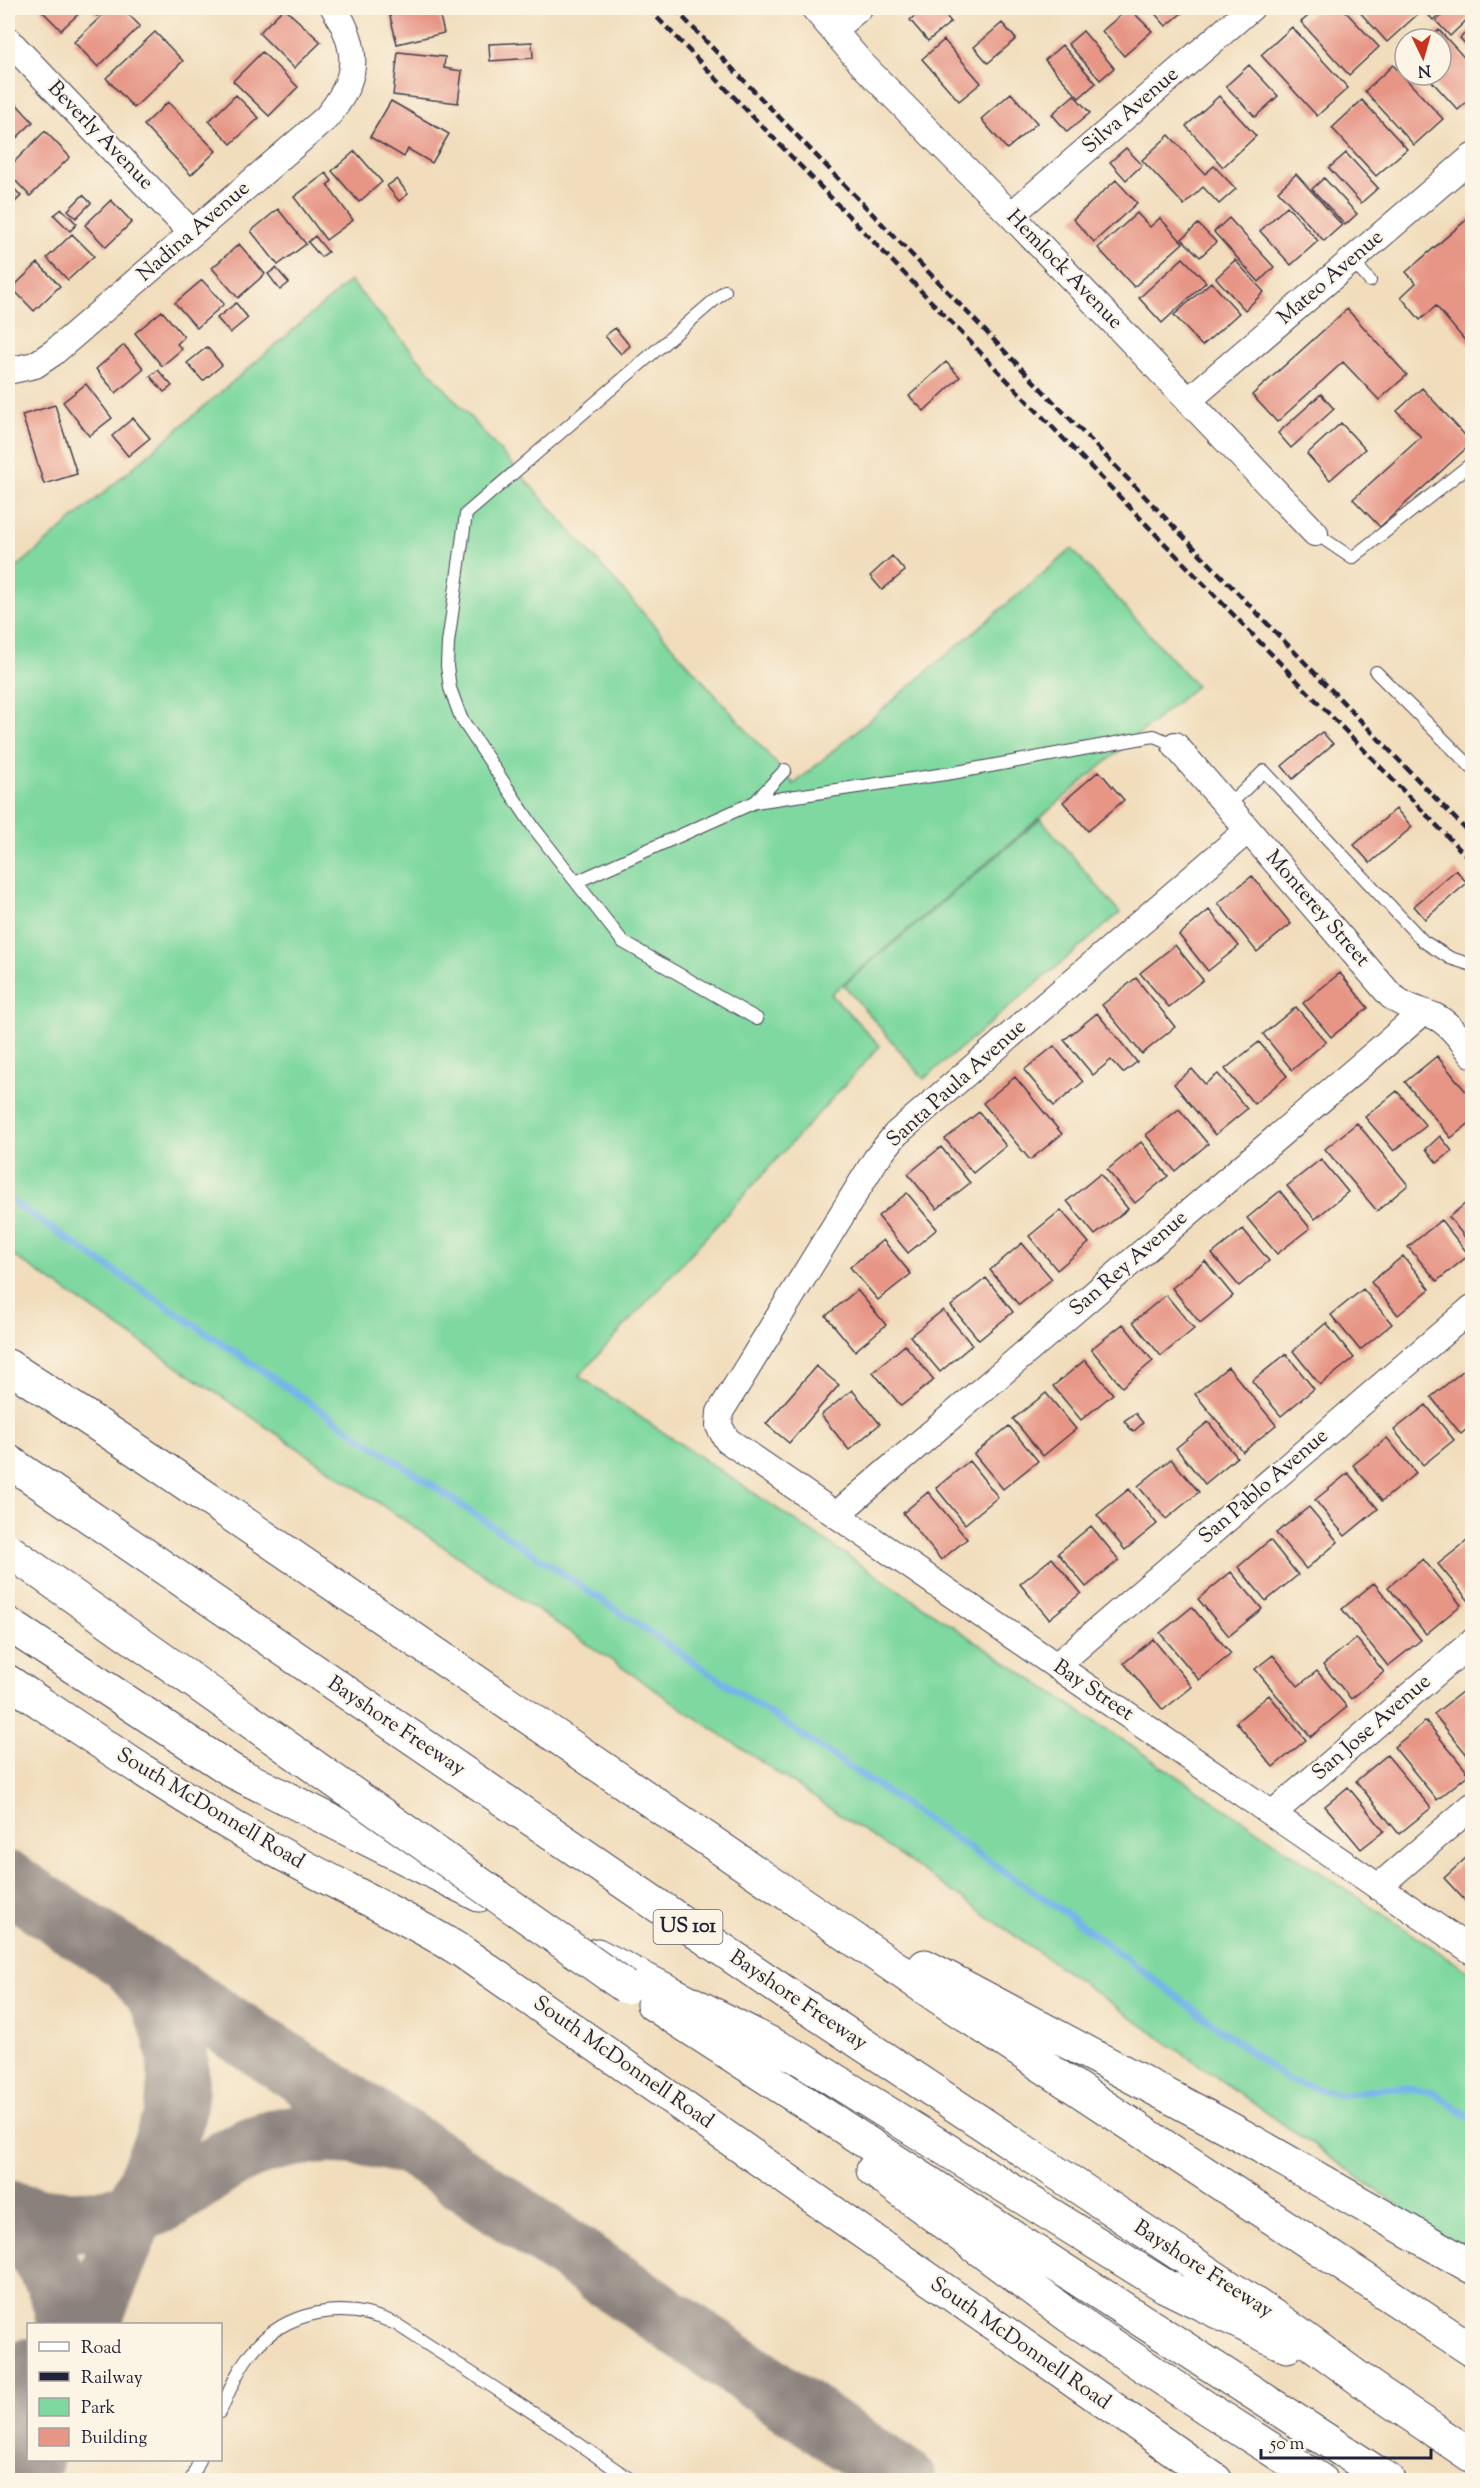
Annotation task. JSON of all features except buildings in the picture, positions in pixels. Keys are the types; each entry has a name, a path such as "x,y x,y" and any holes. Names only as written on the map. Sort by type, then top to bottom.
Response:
{"highway":[{"path":"8,1366 138,1451 1022,2053 1473,2350"},
{"name":"Bayshore Freeway","path":"8,1461 793,1998 1285,2324 1372,2388 1473,2456"},
{"path":"8,1550 626,1987 1069,2316 1320,2481"},
{"path":"8,1624 234,1772 801,2059 1165,2286 1372,2388"},
{"path":"776,1887 1232,2130 1473,2267"},
{"path":"626,1987 1336,2445 1388,2481"}],"street":[{"name":"Nadina Avenue","path":"8,372 35,365 52,353 326,118 340,101 350,83 354,64 351,44 344,24 334,8"},
{"name":"Hemlock Avenue","path":"814,8 862,64 1011,215 1314,533"},
{"path":"833,30 859,8"},
{"name":"Silva Avenue","path":"1011,215 1251,8"},
{"name":"Beverly Avenue","path":"8,40 192,233"},
{"name":"Mateo Avenue","path":"1189,400 1473,157"},
{"name":"Monterey Street","path":"1175,745 1391,996 1405,1007 1436,1017 1451,1028 1473,1054"},
{"name":"Santa Paula Avenue","path":"719,1426 720,1412 876,1159 896,1134 1248,830"},
{"name":"San Rey Avenue","path":"836,1515 1422,1012"},
{"name":"San Pablo Avenue","path":"1056,1666 1473,1308"},
{"name":"Bay Street","path":"719,1426 727,1440 1473,1952"},
{"name":"San Jose Avenue","path":"1272,1814 1473,1642"},
{"name":"South McDonnell Road","path":"8,1681 224,1821 309,1870 417,1925 461,1951 1216,2481"},
{"path":"1378,1887 1473,1806"}],"lane":[{"path":"1352,260 1370,281"},
{"path":"725,291 466,514 448,643 447,666 450,688 461,718 534,828 623,942 757,1020"},
{"path":"1314,533 1352,558 1473,463"},
{"path":"1376,672 1473,768"},
{"path":"576,882 755,801 952,773 1154,736 1175,745"},
{"path":"755,801 785,770"},
{"path":"1228,806 1264,771 1423,941 1450,958 1473,965"},
{"path":"222,2408 244,2363 258,2345 273,2332 290,2322 314,2313 357,2311 384,2318 396,2324 544,2420 631,2481"},
{"path":"191,2481 200,2461"}],"green space":[{"path":"350,281 794,784 1072,549 1196,686 831,994 880,1046 579,1376 1472,1974 1472,2257 933,1878 8,1252 8,575"},
{"path":"1041,819 1120,913 924,1079 844,985"}],"waterway":[{"path":"8,1199 1064,1912 1288,2080 1340,2095 1391,2087 1434,2092 1472,2120"}],"taxiway":[{"path":"8,1882 433,2159 905,2480"},
{"path":"89,2323 173,2121 177,2100 177,2060 169,2022 151,1986 137,1970"},
{"path":"8,2211 48,2220 89,2221 109,2218 149,2208 189,2186 230,2158 271,2141 307,2134 343,2133 397,2142"},
{"path":"8,2220 30,2241 48,2266 61,2294 67,2323"},
{"path":"8,2421 27,2372"},
{"path":"23,2480 32,2461"}],"railway":[{"path":"648,8 1472,862"},
{"path":"674,8 1472,836"}]}
